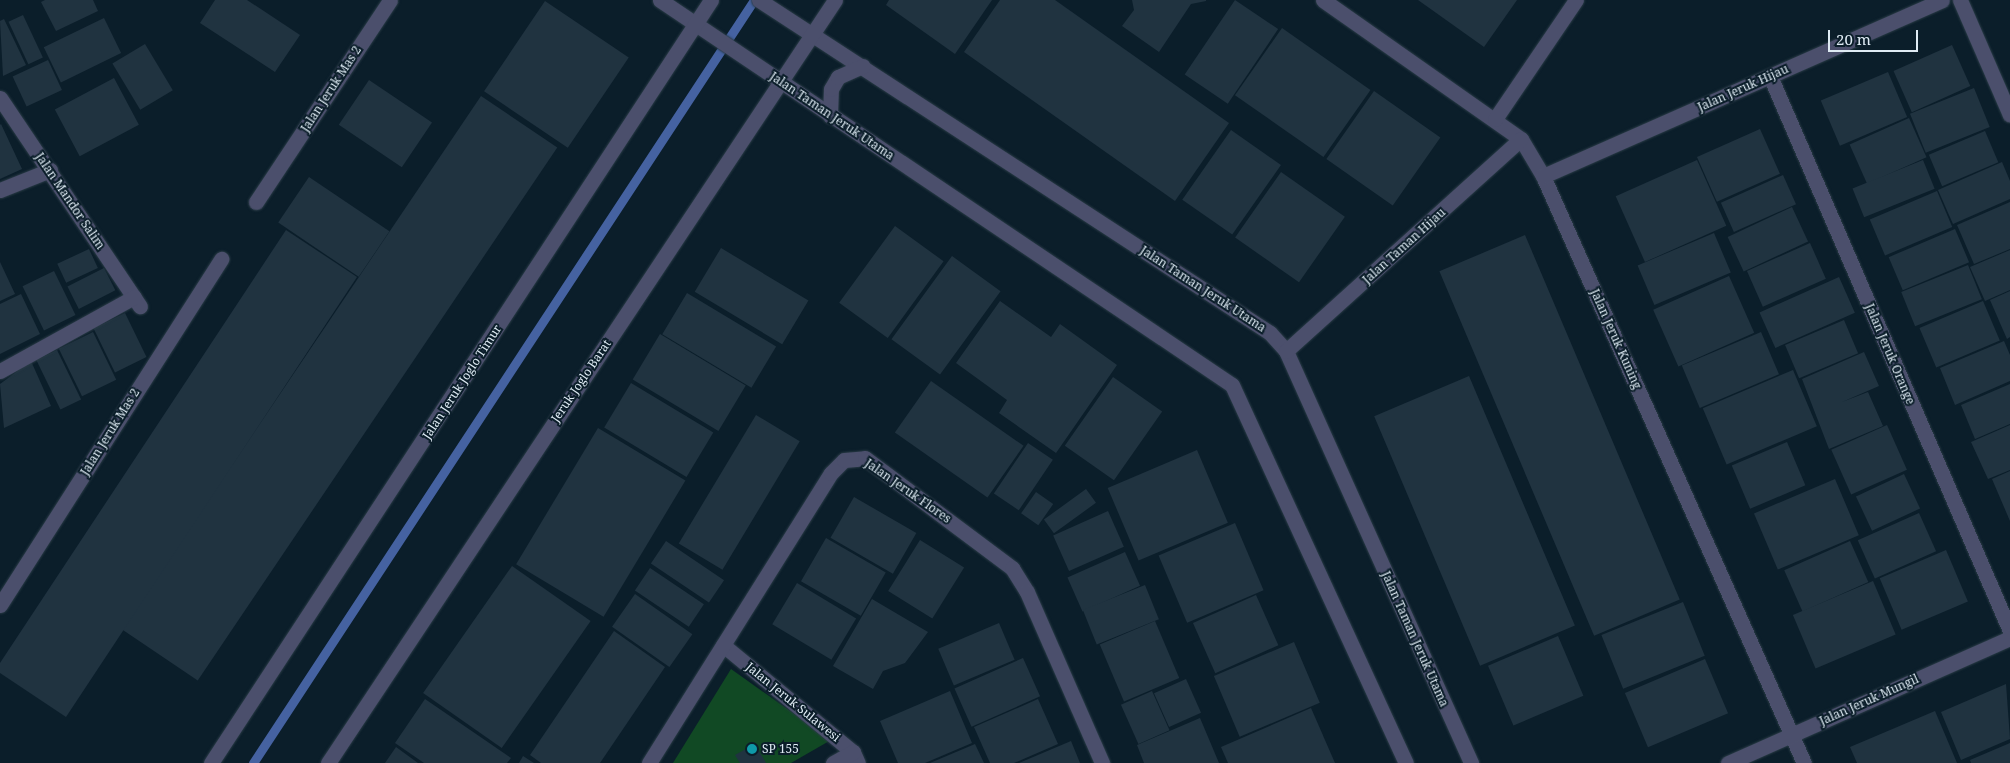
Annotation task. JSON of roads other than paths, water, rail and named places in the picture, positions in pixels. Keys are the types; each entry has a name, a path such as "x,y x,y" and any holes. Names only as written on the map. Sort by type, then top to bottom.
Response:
{"street":[{"name":"Jalan Jeruk Mas 2","path":"256,202 390,0"},
{"name":"Jalan Taman Jeruk Utama","path":"660,0 1232,385 1406,763"},
{"name":"Jalan Jeruk Joglo Timur","path":"211,763 698,26 711,0"},
{"name":"Jalan Taman Jeruk Utama","path":"759,0 813,32 1270,333 1286,351 1471,763"},
{"name":"Jeruk Joglo Barat","path":"328,763 835,0"},
{"name":"Jalan Jeruk Kuning","path":"1323,0 1521,139 1543,176 1804,763"},
{"path":"1495,119 1576,0"},
{"name":"Jalan Jeruk Hijau","path":"1543,176 1942,0"},
{"path":"1960,0 2010,115"},
{"path":"830,116 831,89 838,77 863,66"},
{"name":"Jalan Jeruk Orange","path":"1770,76 2010,631"},
{"name":"Jalan Mandor Salim","path":"0,98 137,301 0,371"},
{"name":"Jalan Taman Hijau","path":"1286,351 1521,139"},
{"path":"0,190 50,170"},
{"name":"Jalan Jeruk Mas 2","path":"0,605 221,259"},
{"name":"Jalan Jeruk Flores","path":"649,763 831,473 844,460 865,458 1012,568 1027,592 1102,763"},
{"name":"Jalan Jeruk Mungil","path":"1728,763 2010,638"},
{"name":"Jalan Jeruk Sulawesi","path":"723,645 856,757"},
{"path":"833,763 856,757"}],"waterway":[{"path":"253,763 754,0"}],"place":[{"name":"SP 155","path":"752,749"}]}
